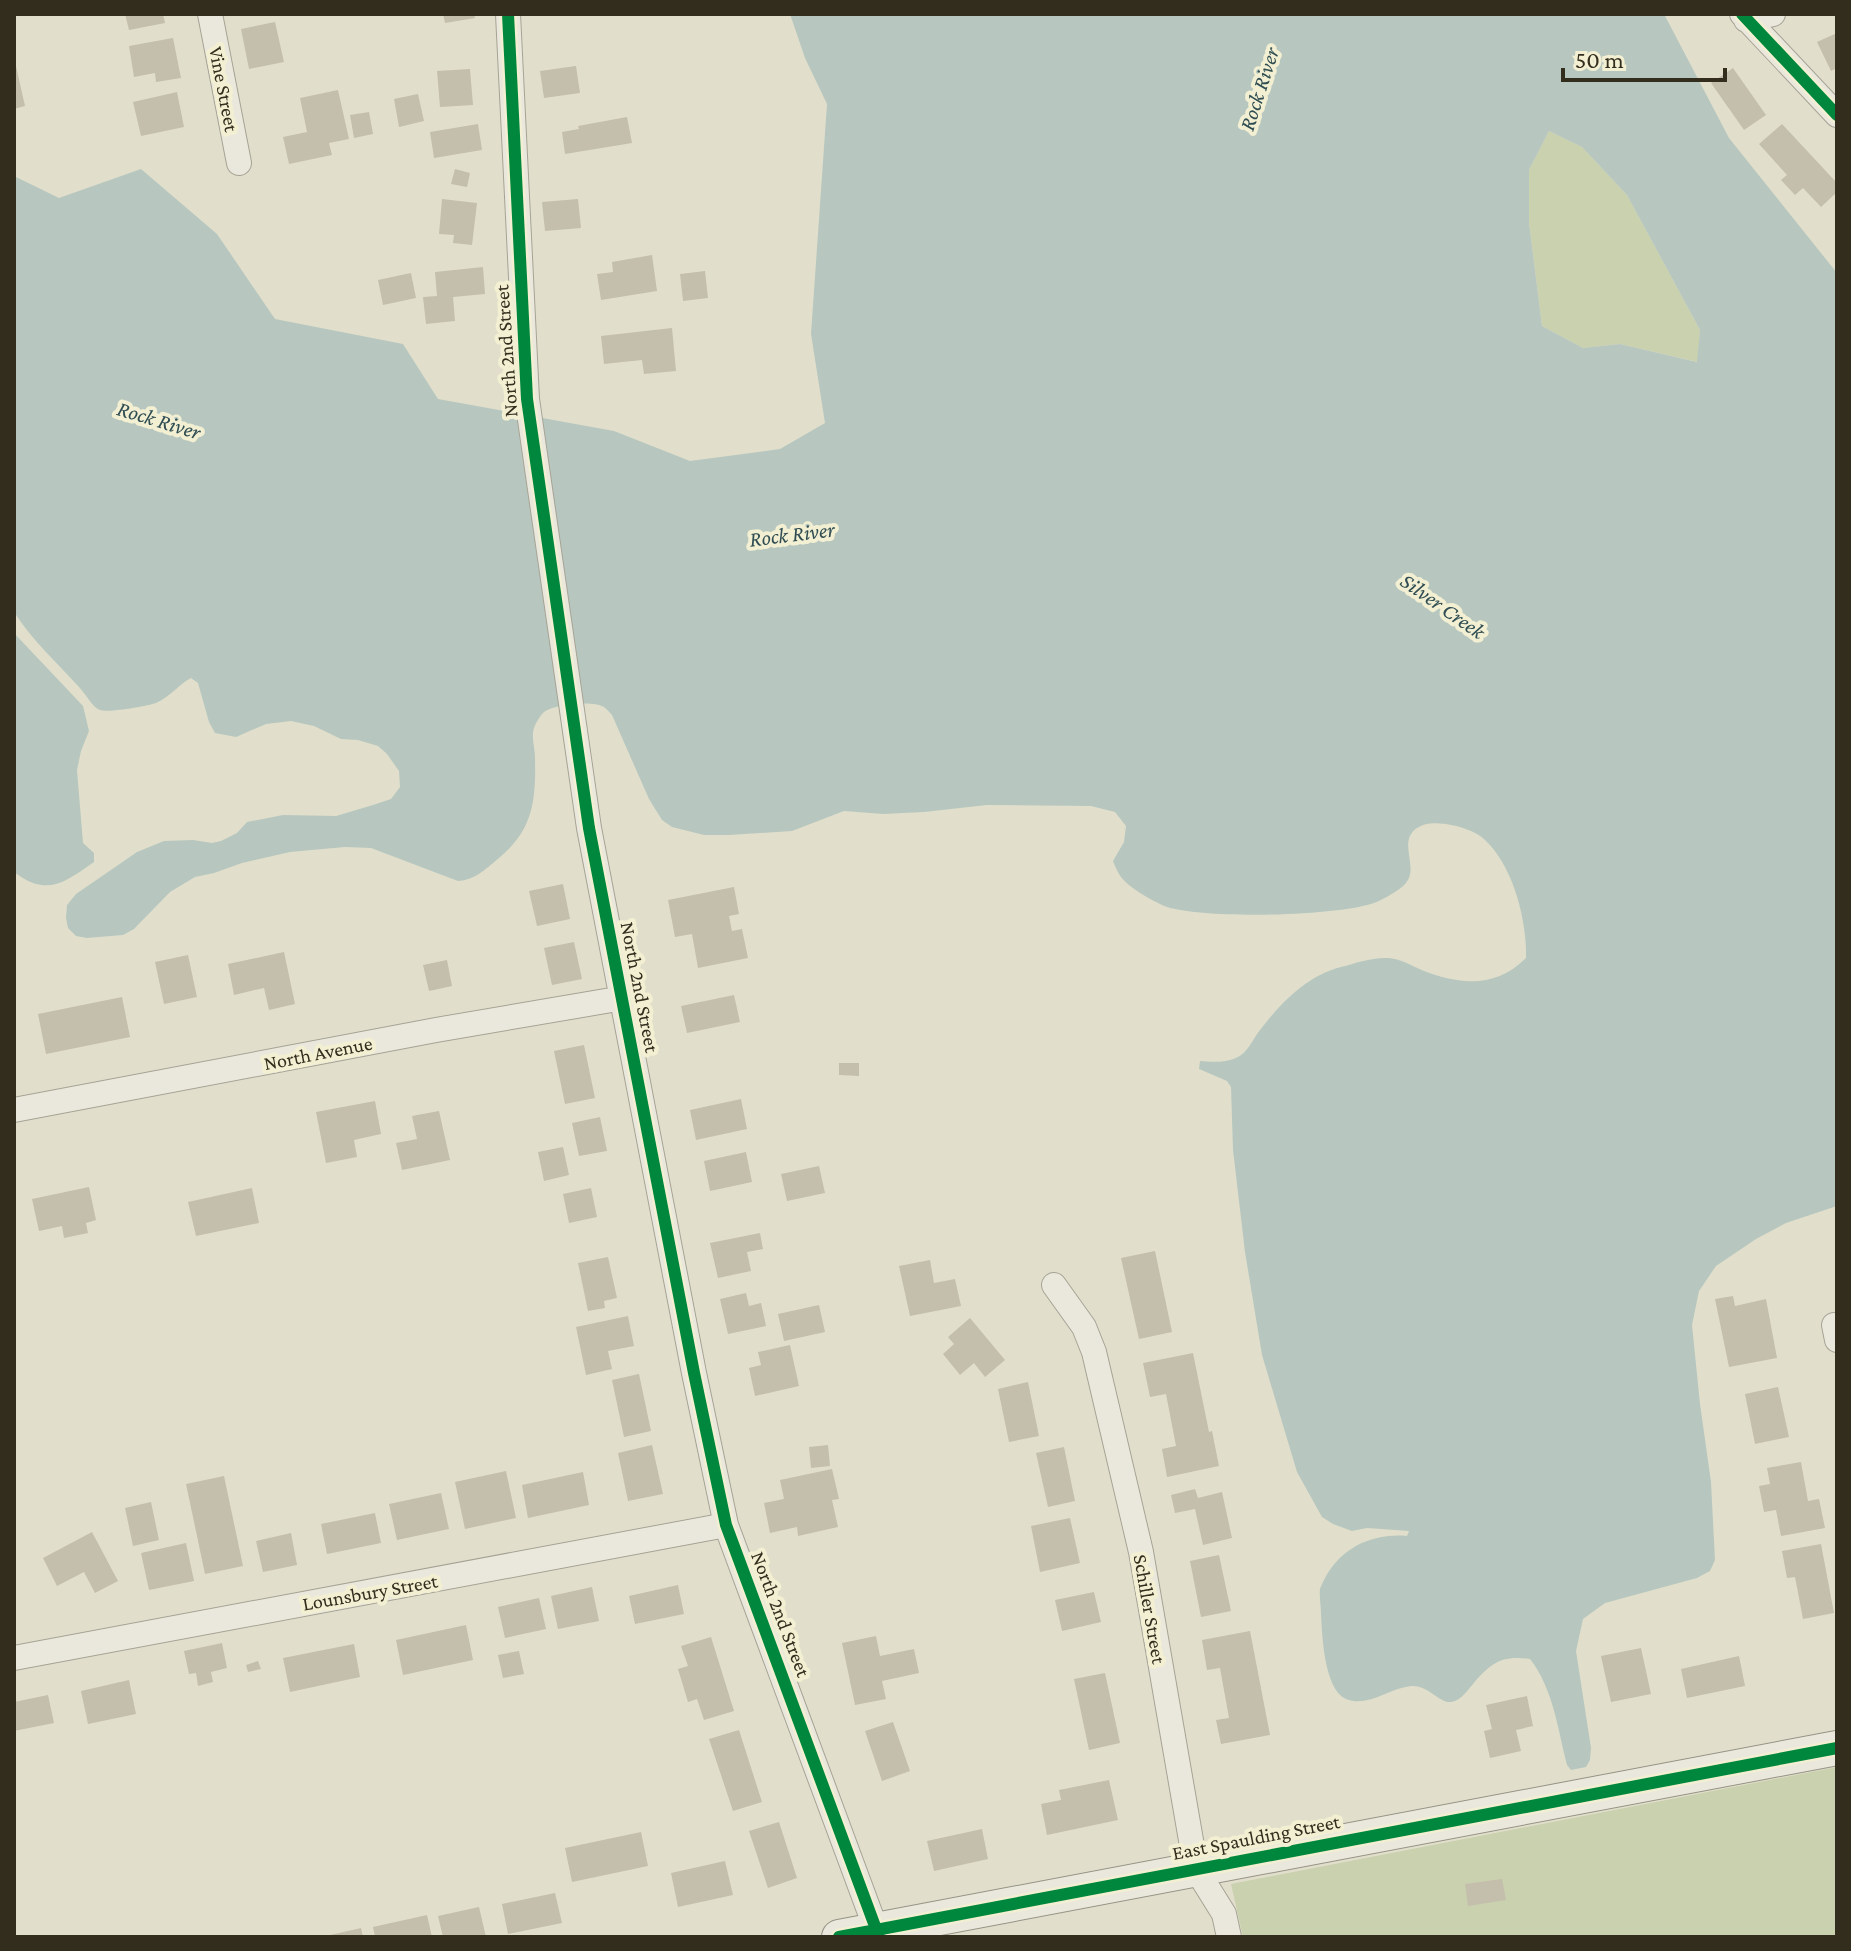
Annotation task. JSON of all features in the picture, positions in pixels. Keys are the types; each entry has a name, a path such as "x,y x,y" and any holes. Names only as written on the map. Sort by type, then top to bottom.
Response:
{"street":[{"name":"Vine Street","path":"210,14 239,163"},
{"name":"North 2nd Street","path":"508,14 527,399 589,828 726,1525 877,1934"},
{"path":"1744,17 1773,14"},
{"path":"1744,17 1837,115"},
{"name":"North Avenue","path":"14,1110 623,998"},
{"name":"Schiller Street","path":"1054,1285 1084,1327 1094,1352 1141,1552 1196,1869 1224,1914 1229,1937"},
{"name":"Lounsbury Street","path":"14,1658 726,1525"},
{"name":"East Spaulding Street","path":"839,1937 877,1934 1196,1869 1837,1748"}],"green space":[{"path":"1549,131 1582,147 1627,195 1700,330 1698,362 1620,344 1583,348 1542,326 1529,223 1529,170"},
{"path":"1837,1767 1837,1937 1243,1937 1231,1884"}],"water":[{"path":"790,14 1664,14 1729,138 1837,273 1837,1206 1786,1223 1756,1239 1716,1266 1699,1291 1692,1325 1711,1482 1715,1560 1710,1571 1697,1578 1605,1603 1583,1619 1576,1651 1591,1748 1586,1767 1571,1770 1567,1765 1549,1696 1530,1659 1511,1658 1497,1662 1460,1698 1450,1702 1417,1686 1354,1701 1339,1694 1333,1685 1322,1634 1320,1588 1332,1567 1349,1550 1382,1537 1407,1536 1409,1531 1367,1528 1352,1531 1333,1524 1322,1517 1297,1472 1262,1355 1245,1252 1233,1150 1231,1087 1227,1081 1199,1069 1200,1061 1232,1060 1240,1056 1295,992 1328,971 1370,959 1389,958 1438,976 1478,981 1503,975 1515,968 1526,958 1521,911 1503,864 1495,851 1477,834 1446,824 1427,824 1417,828 1409,839 1411,867 1406,883 1379,901 1361,906 1306,913 1241,915 1185,911 1155,902 1125,881 1113,861 1124,842 1126,826 1115,812 1091,806 987,805 883,814 844,811 792,831 729,835 704,835 672,827 662,820 649,799 612,715 599,705 574,704 549,709 537,721 533,735 535,788 526,825 510,847 470,879 458,881 371,848 290,852 195,877 170,892 134,929 123,935 87,938 76,936 68,928 67,905 76,894 137,852 164,841 221,841 237,833 247,822 283,815 336,816 373,805 391,799 400,787 399,771 378,746 341,739 314,726 291,721 266,724 236,737 215,733 198,683 191,678 156,703 100,710 37,642 14,612 14,176 59,198 141,169 217,234 275,319 403,344 438,399 614,431 690,461 780,449 825,423 811,334 827,104 805,58","holes":["1549,131 1582,147 1627,195 1700,330 1697,362 1620,344 1583,348 1542,326 1529,223 1529,170"]},
{"path":"14,633 83,706 89,731 77,770 83,843 94,853 94,862 55,884 36,884 14,872"}],"building":[{"path":"125,14 163,14 165,23 129,30"},
{"path":"443,14 474,14 475,18 445,23"},
{"path":"275,22 284,62 249,69 241,29"},
{"path":"1837,33 1837,68 1831,71 1817,42"},
{"path":"173,38 181,78 156,82 155,73 134,77 129,46"},
{"path":"14,57 25,106 14,109"},
{"path":"576,66 580,93 544,98 540,71"},
{"path":"1733,68 1766,115 1744,130 1711,83"},
{"path":"470,69 473,105 440,107 437,71"},
{"path":"338,90 349,139 329,143 332,155 289,164 283,137 307,132 300,98"},
{"path":"177,92 184,127 141,136 133,102"},
{"path":"418,94 424,121 399,127 394,99"},
{"path":"369,112 373,134 354,138 350,115"},
{"path":"627,117 632,143 565,154 562,132"},
{"path":"478,124 482,150 434,158 430,132"},
{"path":"1782,124 1837,183 1837,192 1821,207 1803,188 1795,195 1781,180 1787,175 1759,144"},
{"path":"455,169 470,173 467,187 451,184"},
{"path":"442,199 477,203 472,245 453,243 454,235 439,234"},
{"path":"578,199 581,228 545,231 542,202"},
{"path":"652,255 657,291 601,300 597,274 613,272 612,262"},
{"path":"483,267 485,294 453,297 455,321 426,324 423,297 437,296 435,272"},
{"path":"705,271 708,298 683,301 680,274"},
{"path":"411,273 416,298 383,305 378,280"},
{"path":"672,328 676,371 644,374 642,360 604,364 601,336"},
{"path":"563,884 570,919 537,926 529,891"},
{"path":"734,887 739,914 729,916 732,931 742,929 748,958 698,968 692,934 675,937 668,900"},
{"path":"574,942 582,979 552,985 544,948"},
{"path":"284,952 295,1004 269,1010 264,988 234,995 228,964"},
{"path":"188,955 197,997 164,1004 155,962"},
{"path":"447,960 452,986 429,991 423,965"},
{"path":"734,995 740,1022 687,1033 681,1006"},
{"path":"122,997 130,1037 46,1054 38,1014"},
{"path":"584,1045 595,1098 565,1104 554,1051"},
{"path":"839,1063 859,1063 859,1076 839,1075"},
{"path":"741,1099 747,1129 696,1140 690,1110"},
{"path":"375,1101 381,1134 354,1140 357,1157 326,1163 316,1112"},
{"path":"439,1111 450,1160 402,1170 396,1143 417,1139 412,1116"},
{"path":"600,1117 607,1151 579,1156 572,1123"},
{"path":"563,1147 569,1175 544,1181 538,1152"},
{"path":"746,1152 752,1182 710,1191 704,1161"},
{"path":"819,1166 825,1193 787,1201 781,1174"},
{"path":"89,1187 96,1220 86,1223 88,1233 64,1238 62,1226 39,1231 32,1199"},
{"path":"252,1188 259,1223 196,1236 188,1202"},
{"path":"591,1188 597,1217 569,1223 563,1194"},
{"path":"760,1233 763,1249 747,1252 751,1271 718,1278 710,1243"},
{"path":"1155,1251 1172,1332 1139,1339 1121,1258"},
{"path":"608,1257 617,1298 604,1301 605,1308 588,1311 578,1263"},
{"path":"930,1260 934,1283 955,1279 961,1306 910,1316 899,1266"},
{"path":"746,1293 749,1306 761,1303 766,1326 728,1334 720,1299"},
{"path":"1733,1296 1735,1306 1766,1299 1777,1358 1729,1367 1715,1299"},
{"path":"819,1305 825,1332 784,1341 778,1314"},
{"path":"628,1316 634,1346 608,1351 612,1369 586,1375 576,1327"},
{"path":"970,1318 1005,1360 985,1377 974,1363 960,1375 943,1354 954,1344 948,1337"},
{"path":"790,1345 799,1386 755,1396 749,1368 761,1365 758,1352"},
{"path":"1193,1353 1219,1466 1167,1477 1162,1449 1176,1446 1166,1394 1150,1397 1143,1363"},
{"path":"639,1374 651,1431 624,1437 612,1380"},
{"path":"1028,1382 1039,1436 1009,1442 998,1389"},
{"path":"1778,1387 1789,1437 1755,1444 1745,1394"},
{"path":"652,1445 663,1494 628,1501 618,1453"},
{"path":"828,1445 830,1466 811,1468 809,1447"},
{"path":"1064,1447 1075,1501 1048,1507 1036,1453"},
{"path":"1801,1462 1808,1501 1819,1499 1825,1528 1781,1536 1776,1510 1764,1512 1759,1486 1770,1484 1767,1468"},
{"path":"832,1469 839,1499 832,1500 838,1527 798,1536 797,1527 770,1533 764,1503 784,1499 780,1480"},
{"path":"506,1471 516,1518 465,1529 455,1482"},
{"path":"583,1472 589,1505 528,1518 522,1485"},
{"path":"224,1476 243,1566 205,1574 186,1484"},
{"path":"1195,1489 1198,1498 1222,1492 1232,1538 1203,1545 1195,1509 1175,1513 1171,1495"},
{"path":"441,1493 449,1529 397,1540 389,1504"},
{"path":"151,1502 159,1540 133,1546 125,1508"},
{"path":"375,1513 381,1543 327,1554 321,1524"},
{"path":"1070,1518 1080,1563 1040,1572 1031,1526"},
{"path":"92,1532 118,1581 95,1593 84,1572 57,1586 43,1558"},
{"path":"291,1533 297,1565 263,1572 256,1541"},
{"path":"186,1543 194,1581 149,1590 141,1553"},
{"path":"1821,1544 1834,1613 1803,1619 1795,1577 1787,1578 1782,1551"},
{"path":"1219,1555 1231,1611 1201,1617 1190,1561"},
{"path":"678,1585 684,1614 635,1624 629,1596"},
{"path":"592,1587 599,1621 558,1629 551,1596"},
{"path":"1094,1592 1101,1622 1062,1631 1055,1600"},
{"path":"539,1598 546,1629 505,1638 498,1607"},
{"path":"466,1625 473,1660 403,1675 396,1640"},
{"path":"1250,1631 1270,1735 1221,1744 1216,1720 1229,1718 1220,1668 1207,1670 1202,1640"},
{"path":"876,1636 880,1656 914,1649 919,1673 882,1681 886,1699 855,1705 842,1643"},
{"path":"711,1637 734,1711 704,1720 697,1699 688,1702 678,1669 688,1666 681,1646"},
{"path":"222,1643 227,1668 211,1672 213,1682 198,1686 196,1673 189,1674 184,1651"},
{"path":"354,1644 360,1677 290,1692 283,1658"},
{"path":"1641,1648 1651,1694 1611,1702 1601,1656"},
{"path":"519,1651 524,1674 503,1678 498,1655"},
{"path":"1739,1656 1745,1686 1687,1698 1681,1669"},
{"path":"258,1661 261,1669 248,1672 246,1665"},
{"path":"1105,1673 1120,1743 1089,1750 1074,1679"},
{"path":"129,1680 136,1714 88,1724 81,1691"},
{"path":"48,1695 54,1723 14,1731 14,1702"},
{"path":"1527,1696 1533,1726 1516,1730 1521,1751 1490,1758 1484,1731 1492,1729 1486,1705"},
{"path":"893,1722 910,1771 882,1781 865,1731"},
{"path":"739,1730 762,1802 733,1811 709,1739"},
{"path":"1109,1780 1118,1820 1047,1835 1041,1804 1061,1800 1059,1790"},
{"path":"779,1822 797,1878 768,1888 749,1831"},
{"path":"982,1829 988,1859 934,1871 927,1841"},
{"path":"641,1832 648,1866 572,1882 565,1848"},
{"path":"725,1861 733,1895 678,1907 671,1873"},
{"path":"1502,1879 1506,1900 1468,1906 1465,1884"},
{"path":"555,1893 562,1923 508,1934 502,1904"},
{"path":"479,1907 486,1937 443,1937 438,1916"},
{"path":"427,1915 432,1937 375,1937 373,1927"},
{"path":"361,1928 363,1937 326,1937 326,1936"}],"cycle path":[{"path":"508,14 527,399 589,828 694,1373 726,1525 879,1937"},
{"path":"1742,14 1837,115"},
{"path":"839,1937 1837,1748"}],"water label":[{"name":"Rock River","path":"1259,89"},
{"name":"Rock River","path":"159,420"},
{"name":"Rock River","path":"792,534"},
{"name":"Silver Creek","path":"1443,606"}]}
